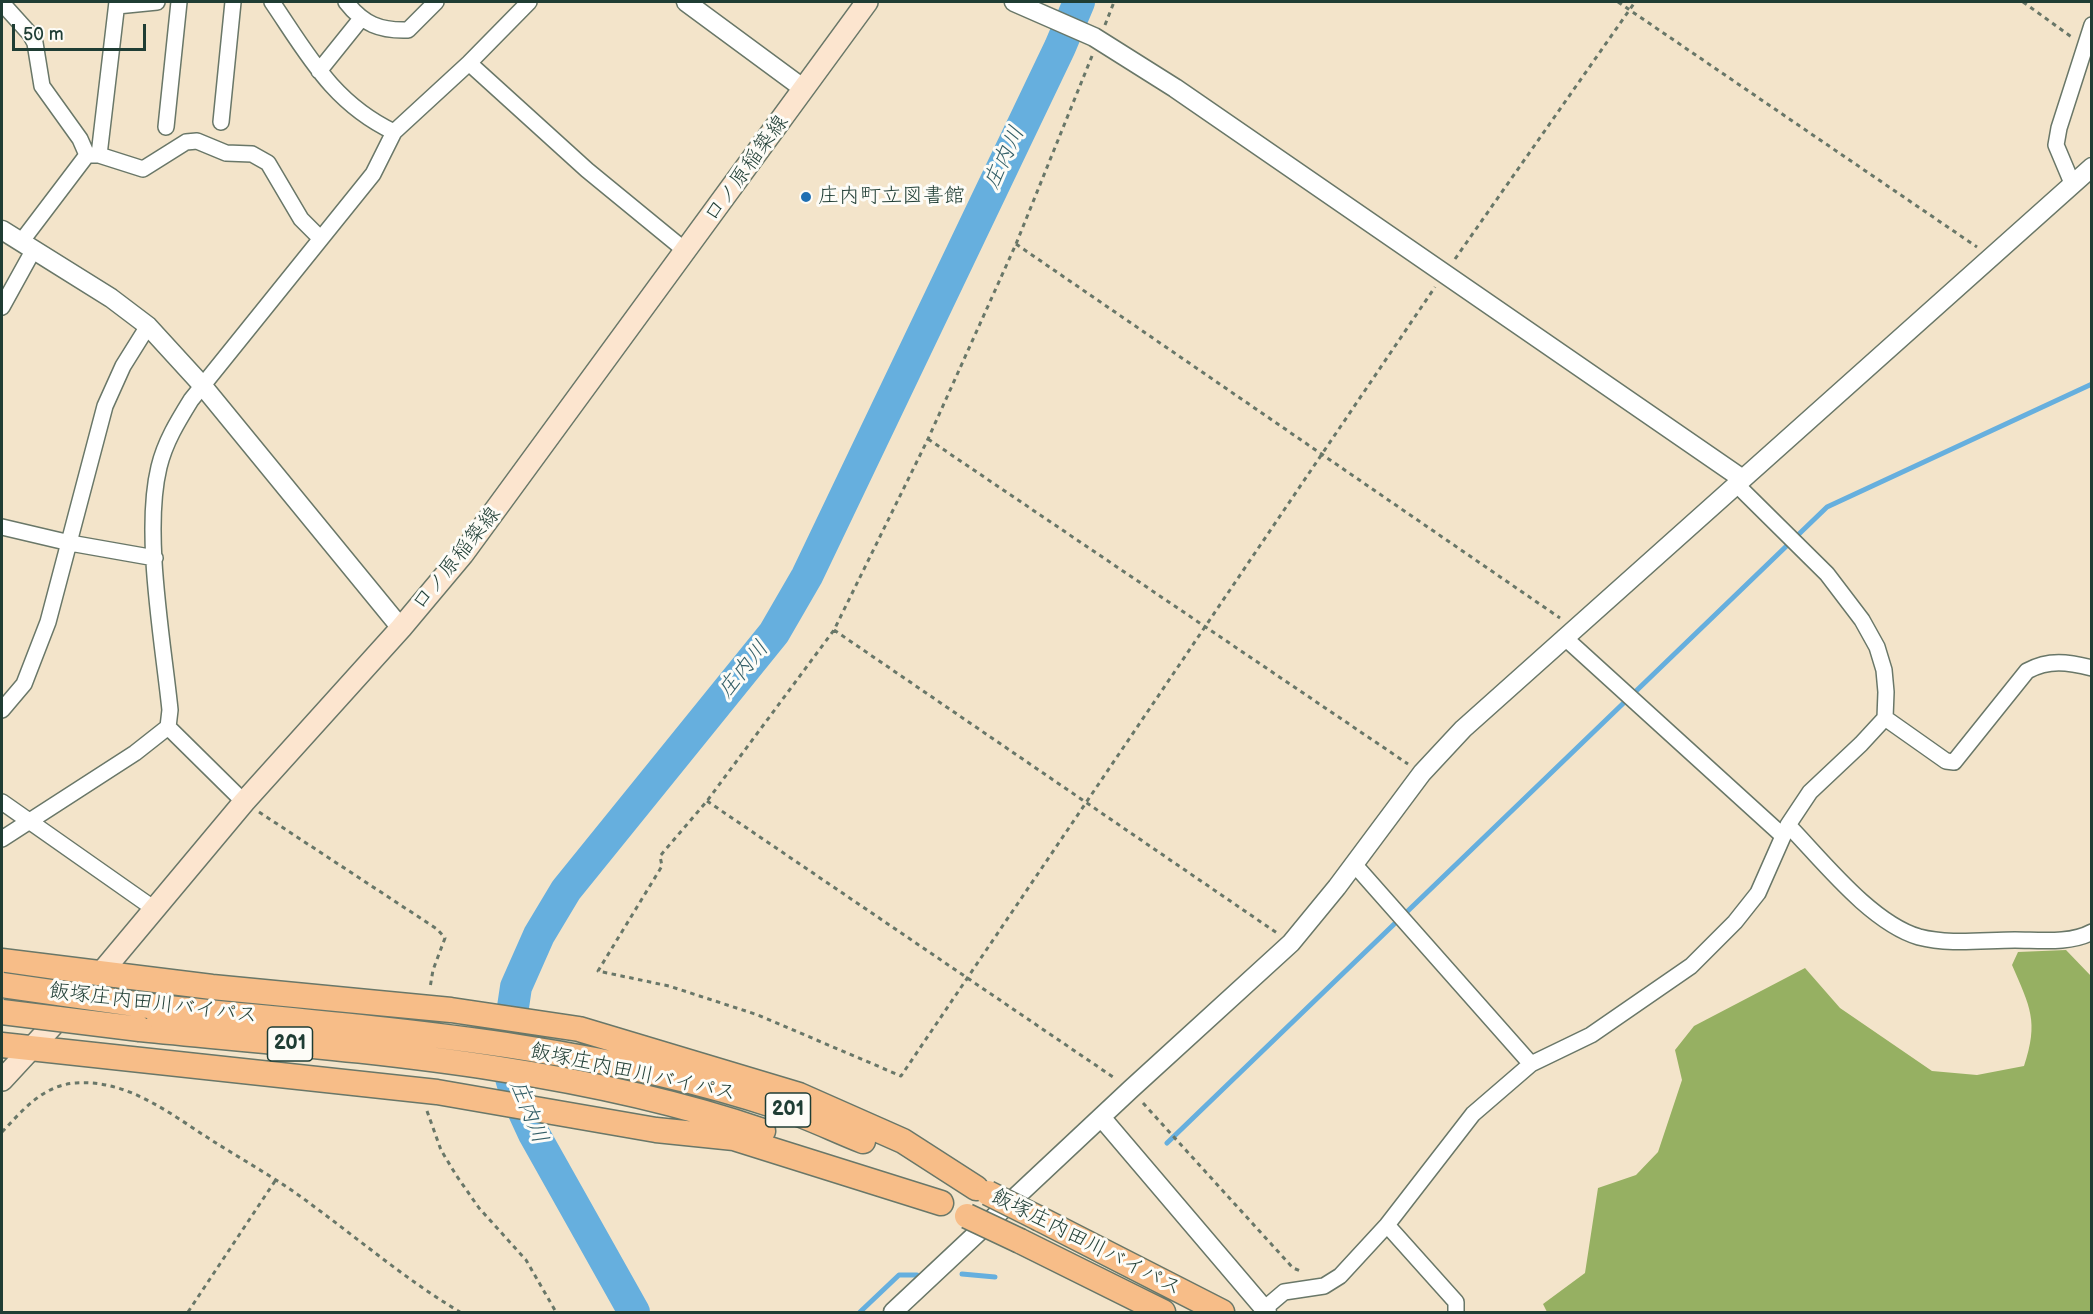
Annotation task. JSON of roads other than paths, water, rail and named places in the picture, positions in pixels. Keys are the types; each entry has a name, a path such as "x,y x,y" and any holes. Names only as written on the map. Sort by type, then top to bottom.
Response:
{"highway":[{"path":"2,961 212,987 451,1010 579,1029 799,1095 903,1141 982,1190"},
{"name":"飯塚庄内田川バイパス","path":"2,985 576,1069 691,1082 780,1107 982,1190 1222,1312"},
{"name":"飯塚庄内田川バイパス","path":"2,1012 140,1029 443,1049"},
{"path":"2,1045 574,1115 656,1130 734,1138 941,1203"},
{"name":"飯塚庄内田川バイパス","path":"576,1069 825,1152 941,1203 1163,1312"}],"main road":[{"name":"口ノ原稲築線","path":"2,1080 101,973 153,908 244,802 401,628 463,555 687,252 867,2"}],"street":[{"path":"2,307 28,246 93,155 117,4 157,2"},
{"path":"166,127 179,2"},
{"path":"221,122 233,2"},
{"path":"272,2 319,71 342,99 359,112 394,132"},
{"path":"346,2 360,20 391,31 408,30 436,2"},
{"path":"2,839 135,753 168,727 170,710 155,558 155,498 159,466 171,434 202,385 319,237 350,205 373,174 394,132 469,63 529,2"},
{"path":"686,2 804,89"},
{"path":"1015,2 1096,38 1175,88 1738,481 1827,574 1862,620 1877,647 1884,670 1886,692 1885,718 1862,744 1810,792 1785,831 1758,893 1735,922 1690,966 1591,1035 1531,1064 1473,1114 1387,1225 1340,1276 1324,1286 1284,1292 1266,1311 1101,1118"},
{"path":"2,3 30,34 35,43 42,86 93,155 143,169 186,142 197,141 226,153 252,154 268,163 301,219 319,237"},
{"path":"319,71 360,20"},
{"path":"2072,183 2056,146 2091,25"},
{"path":"469,63 587,170 687,252"},
{"path":"893,1312 1291,943 1422,773 1462,729 2091,167"},
{"path":"2,230 111,298 148,326 202,385 401,628"},
{"path":"2,710 24,684 48,621 105,406 123,366 148,326"},
{"path":"2,527 70,543 155,558"},
{"path":"1569,632 1785,831 1890,923 1919,937 1959,940 2065,939 2091,932"},
{"path":"1885,718 1946,761 1954,762 2027,671 2038,665 2062,662 2091,668"},
{"path":"168,727 244,802"},
{"path":"2,802 153,908"},
{"path":"1354,864 1531,1064"},
{"path":"1387,1225 1456,1302 1456,1312"}],"waterway":[{"name":"庄内川","path":"634,1312 534,1134 516,1095 508,1068 507,1047 516,987 539,935 566,890 774,633 807,576 1060,47 1079,2"},
{"path":"1167,1143 1827,507 2092,384"},
{"path":"962,1274 995,1277"},
{"path":"860,1312 899,1275 917,1275"}],"place":[{"name":"庄内町立図書館","path":"806,197"}]}
